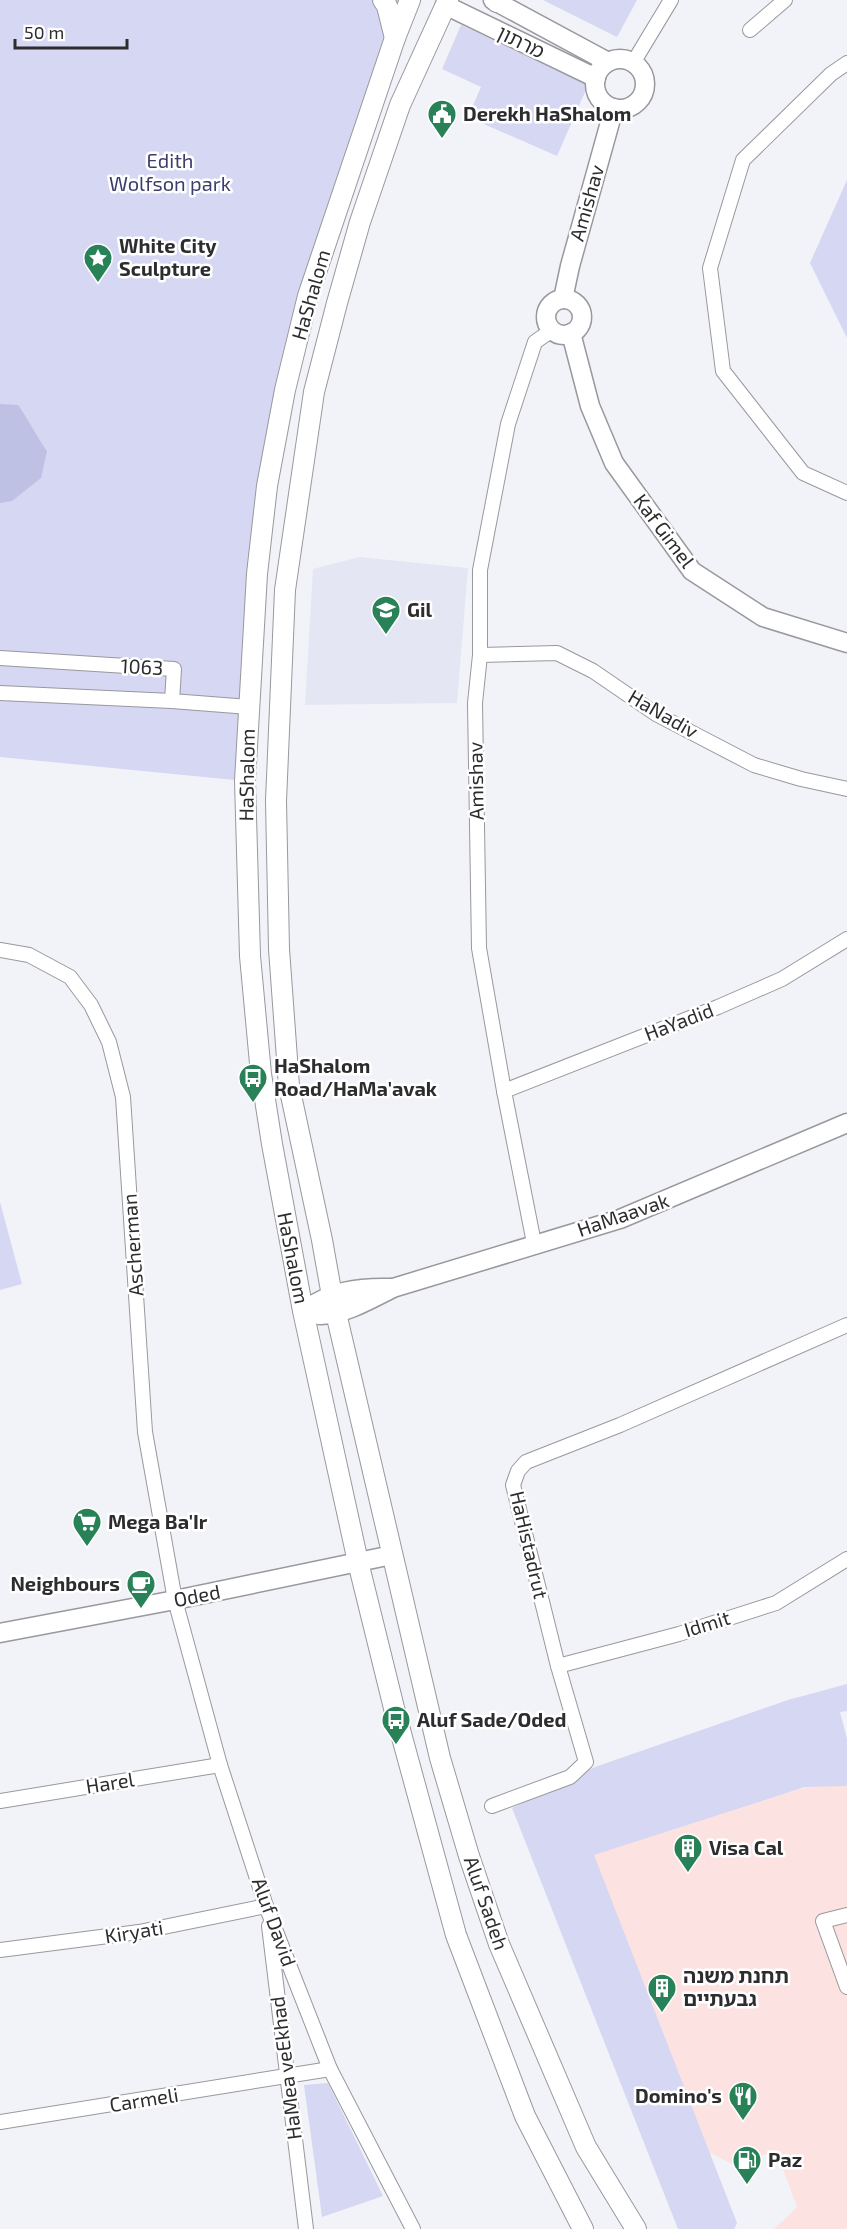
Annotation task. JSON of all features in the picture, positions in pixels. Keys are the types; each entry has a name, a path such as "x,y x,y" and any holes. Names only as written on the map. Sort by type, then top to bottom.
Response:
{"main road":[{"path":"384,0 395,38"},
{"name":"HaShalom","path":"358,1562 303,1311 261,1074 250,956 245,781 256,574 267,486 285,390 308,296 395,38 410,0"},
{"name":"HaShalom","path":"392,1555 334,1304 289,1086 279,949 276,801 285,590 314,392 360,222 400,105 443,2"},
{"name":"Aluf Sadeh","path":"392,1555 440,1758 469,1856 499,1944 586,2147 636,2229"},
{"name":"Aluf Sadeh","path":"358,1562 394,1708 456,1935 525,2116 583,2229"}],"street":[{"name":"מרתון","path":"495,0 608,62"},
{"path":"633,63 671,0"},
{"path":"750,30 785,0"},
{"name":"מרתון","path":"443,2 596,78"},
{"path":"624,59 633,63 643,74 645,83 641,99 627,109 614,108 603,103 596,89 596,78 602,67 608,62 624,59"},
{"path":"847,63 831,74 743,160 710,268 723,371 803,473 847,492"},
{"name":"Amishav","path":"563,299 614,108"},
{"path":"563,299 573,301 581,311 580,324 571,333 564,334 552,330 547,321 548,310 554,302 563,299"},
{"name":"Amishav","path":"534,1244 479,948 475,703 480,655 480,570 508,424 535,342 552,330"},
{"name":"Kaf Gimel","path":"571,333 590,406 614,463 692,571 763,617 847,643"},
{"name":"HaNadiv","path":"480,655 557,653 593,671 656,714 754,765 801,779 847,789"},
{"name":"1063","path":"0,658 174,669 172,701 249,707"},
{"path":"0,693 172,701"},
{"name":"HaYadid","path":"504,1091 718,1007 782,979 847,939"},
{"name":"Ascherman","path":"0,950 29,955 70,977 91,1005 109,1042 123,1097 146,1432 175,1600"},
{"name":"HaMaavak","path":"303,1311 320,1315 334,1304 364,1303 393,1287 620,1219 847,1123"},
{"name":"HaHistadrut","path":"492,1806 570,1777 586,1762 558,1666 513,1485 518,1471 526,1462 620,1425 847,1325"},
{"name":"Oded","path":"0,1633 392,1555"},
{"name":"Idmit","path":"558,1666 679,1634 776,1603 847,1559"},
{"name":"Aluf David","path":"175,1600 220,1765 266,1906 330,2069 413,2229"},
{"name":"Harel","path":"0,1801 220,1765"},
{"name":"Kiryati","path":"0,1950 139,1932 266,1906"},
{"name":"HaMea veEkhad","path":"266,1906 306,2229"},
{"path":"847,1915 823,1921 847,1987"},
{"name":"Carmeli","path":"0,2122 330,2069"}],"shaded area":[{"path":"0,404 18,405 47,451 41,478 12,501 0,503"},
{"name":"Gil","path":"359,557 468,568 457,703 305,705 313,569"},
{"path":"847,1781 847,2229 774,2229 797,2207 776,2151 734,2165 691,2143 575,1852 811,1786"}],"green space":[{"name":"Edith Wolfson park","path":"0,0 411,0 285,390 245,781 0,757"},
{"path":"543,0 637,0 617,37"},
{"path":"461,25 589,83 557,156 468,117 481,87 442,69"},
{"path":"847,180 847,338 810,263"},
{"path":"0,1202 22,1284 0,1290"},
{"path":"847,1684 847,1711 840,1712 847,1739 847,1786 805,1787 594,1855 737,2223 734,2229 678,2229 512,1808 595,1767 788,1700"},
{"path":"328,2083 383,2196 322,2217 304,2085"}],"place":[{"name":"Derekh HaShalom","path":"442,140"},
{"name":"White City Sculpture","path":"98,284"},
{"name":"Gil","path":"386,636"},
{"name":"HaShalom Road/HaMa'avak","path":"253,1104"},
{"name":"Mega Ba'Ir","path":"87,1548"},
{"name":"Neighbours","path":"141,1610"},
{"name":"Aluf Sade/Oded","path":"396,1746"},
{"name":"Visa Cal","path":"688,1874"},
{"name":"תחנת משנה גבעתיים","path":"662,2014"},
{"name":"Domino's","path":"743,2122"},
{"name":"Paz","path":"747,2186"}]}
